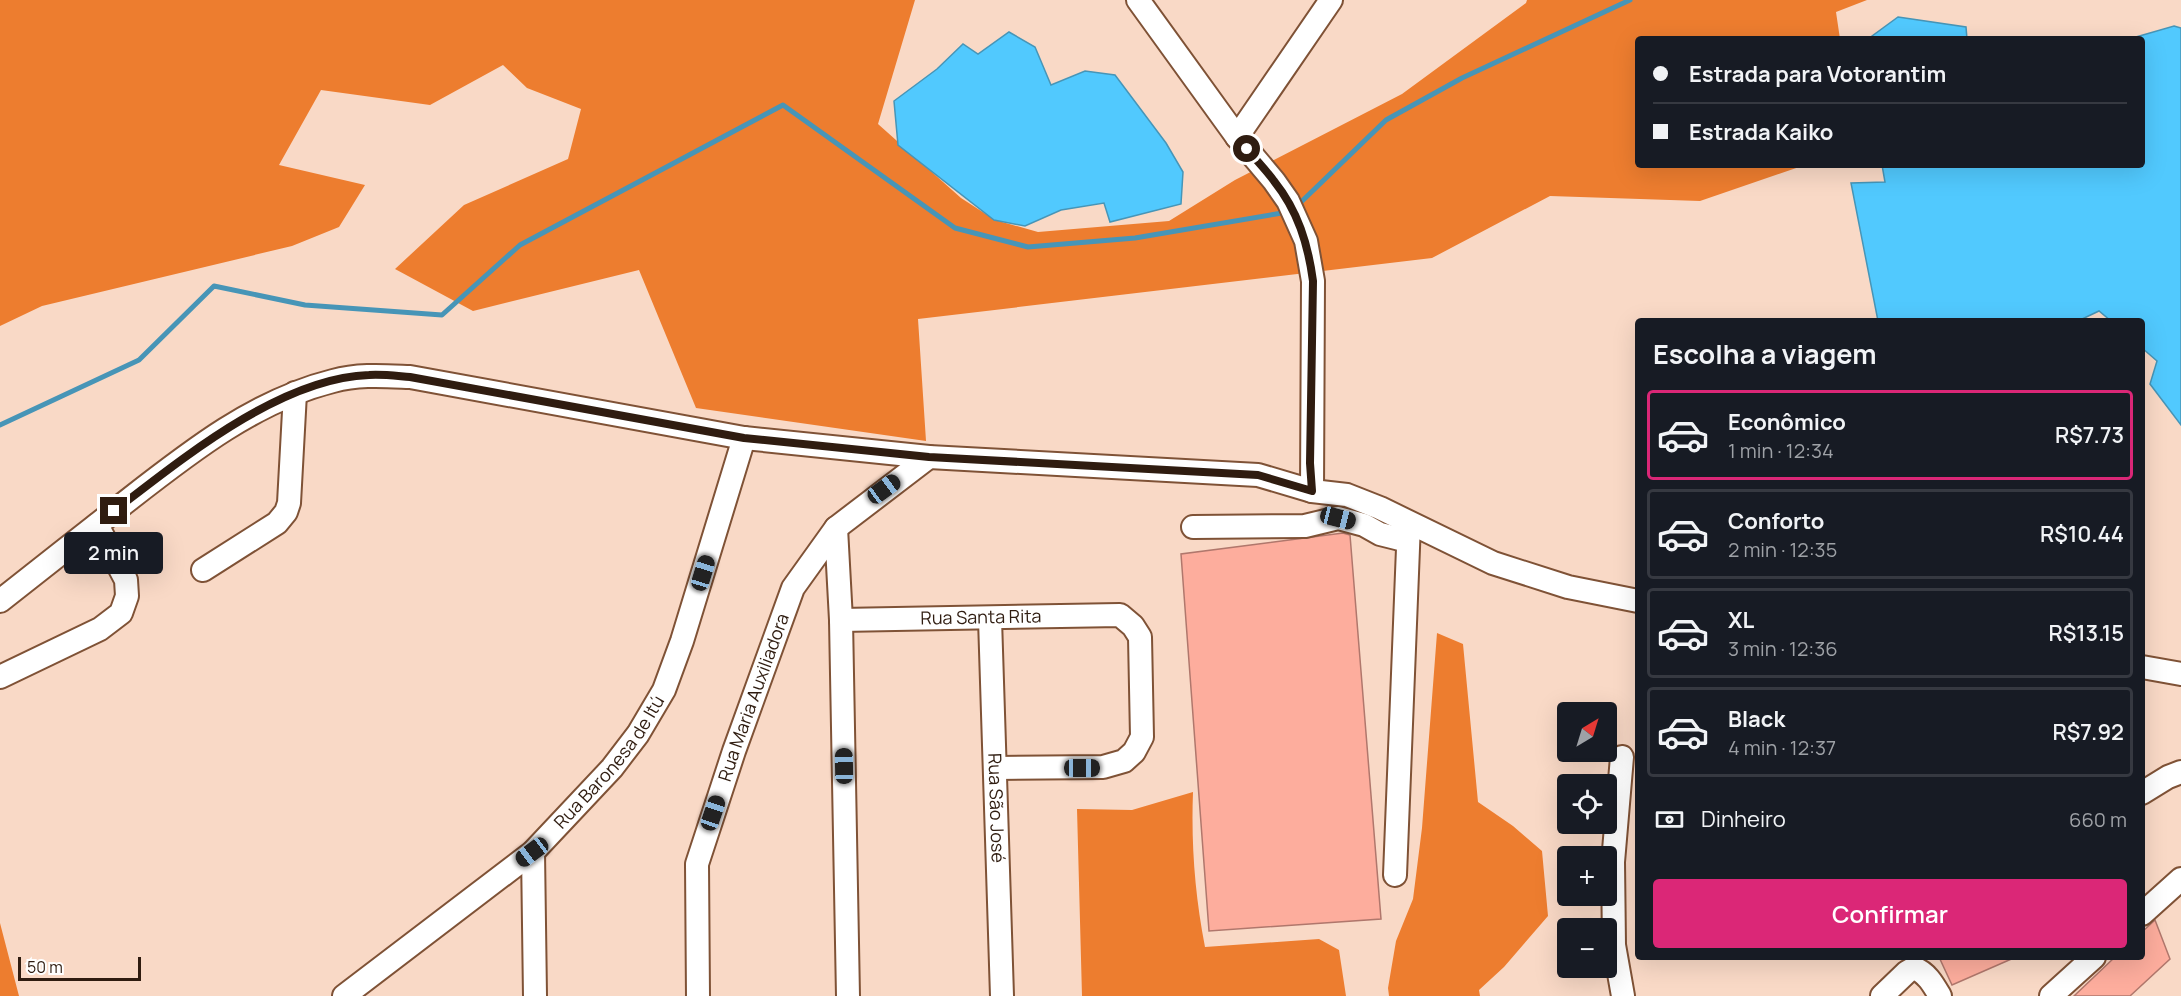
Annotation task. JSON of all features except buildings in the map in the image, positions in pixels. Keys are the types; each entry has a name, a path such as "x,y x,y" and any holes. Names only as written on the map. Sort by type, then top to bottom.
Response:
{"street":[{"path":"1237,137 1332,0"},
{"path":"1148,5 1237,137 1288,201 1303,233 1310,255 1313,281 1310,463 1312,491"},
{"path":"0,601 183,457 254,413 295,393 334,380 368,375 410,377 744,438 929,457 1258,475 1312,491 1347,495 1380,508 1409,532 1493,563 1568,587 1635,600"},
{"path":"203,570 277,523 286,512 289,503 295,393"},
{"name":"Rua Baronesa de Itú","path":"344,996 532,852 612,768 638,734 659,700 682,641 744,438"},
{"name":"Rua Maria Auxiliadora","path":"698,996 697,864 703,840 794,588 836,528 929,457"},
{"path":"1193,527 1305,526 1338,518 1364,525 1380,534 1409,532"},
{"path":"0,677 100,629 121,613 127,596 126,580 97,525"},
{"path":"836,528 841,620 848,996"},
{"path":"1395,875 1409,532"},
{"name":"Rua Santa Rita","path":"841,620 1120,615 1133,626 1140,638 1142,737 1134,753 1124,761 1103,767 996,768"},
{"name":"Rua São José","path":"990,619 1002,996"},
{"path":"2145,668 2181,674"},
{"path":"1622,757 1613,862 1614,945 1623,996"},
{"path":"2145,791 2181,772"},
{"path":"532,852 535,996"},
{"path":"2145,911 2181,879"},
{"path":"2051,996 2091,960"},
{"path":"1882,996 1906,972 1914,968 1928,977 1940,996"}],"shaded area":[{"path":"0,0 915,0 878,124 961,198 995,220 1038,232 1169,221 1235,180 1402,94 1527,0 1867,0 1836,12 1840,36 1635,36 1635,168 1796,168 1700,201 1550,196 1432,258 918,319 926,441 696,408 639,270 473,311 395,269 464,205 568,159 581,109 527,88 503,65 430,105 321,90 279,165 365,185 339,227 292,246 42,306 0,326"},
{"path":"1437,633 1463,644 1478,802 1513,826 1542,851 1548,916 1504,967 1479,990 1480,996 1389,996 1388,988 1396,941 1413,899 1422,828"},
{"path":"1193,792 1194,870 1205,947 1319,939 1339,950 1346,996 1082,996 1077,809 1132,810"},
{"path":"0,923 19,996 0,996"}],"water":[{"path":"1898,17 1966,27 1967,36 1872,36"},
{"path":"2174,26 2181,28 2181,425 2150,384 2157,361 2145,351 2145,318 2107,318 2099,311 2084,318 1877,318 1851,183 1885,182 1883,168 2145,168 2145,36 2139,36"},
{"path":"1009,32 1035,47 1051,85 1085,71 1115,75 1166,143 1183,172 1181,204 1110,222 1104,203 1061,210 1025,226 994,220 898,145 894,101 937,69 963,44 978,54"}],"waterway":[{"path":"1298,205 1386,120 1462,78 1630,0"},
{"path":"0,425 139,360 214,286 305,305 442,315 520,245 783,105 955,228 1028,247 1135,238 1288,212"}],"route":[{"path":"114,511 183,457 254,413 295,393 334,380 368,375 410,377 744,438 929,457 1258,475 1312,491 1310,463 1313,281 1310,255 1300,225 1288,201 1247,149"}]}
